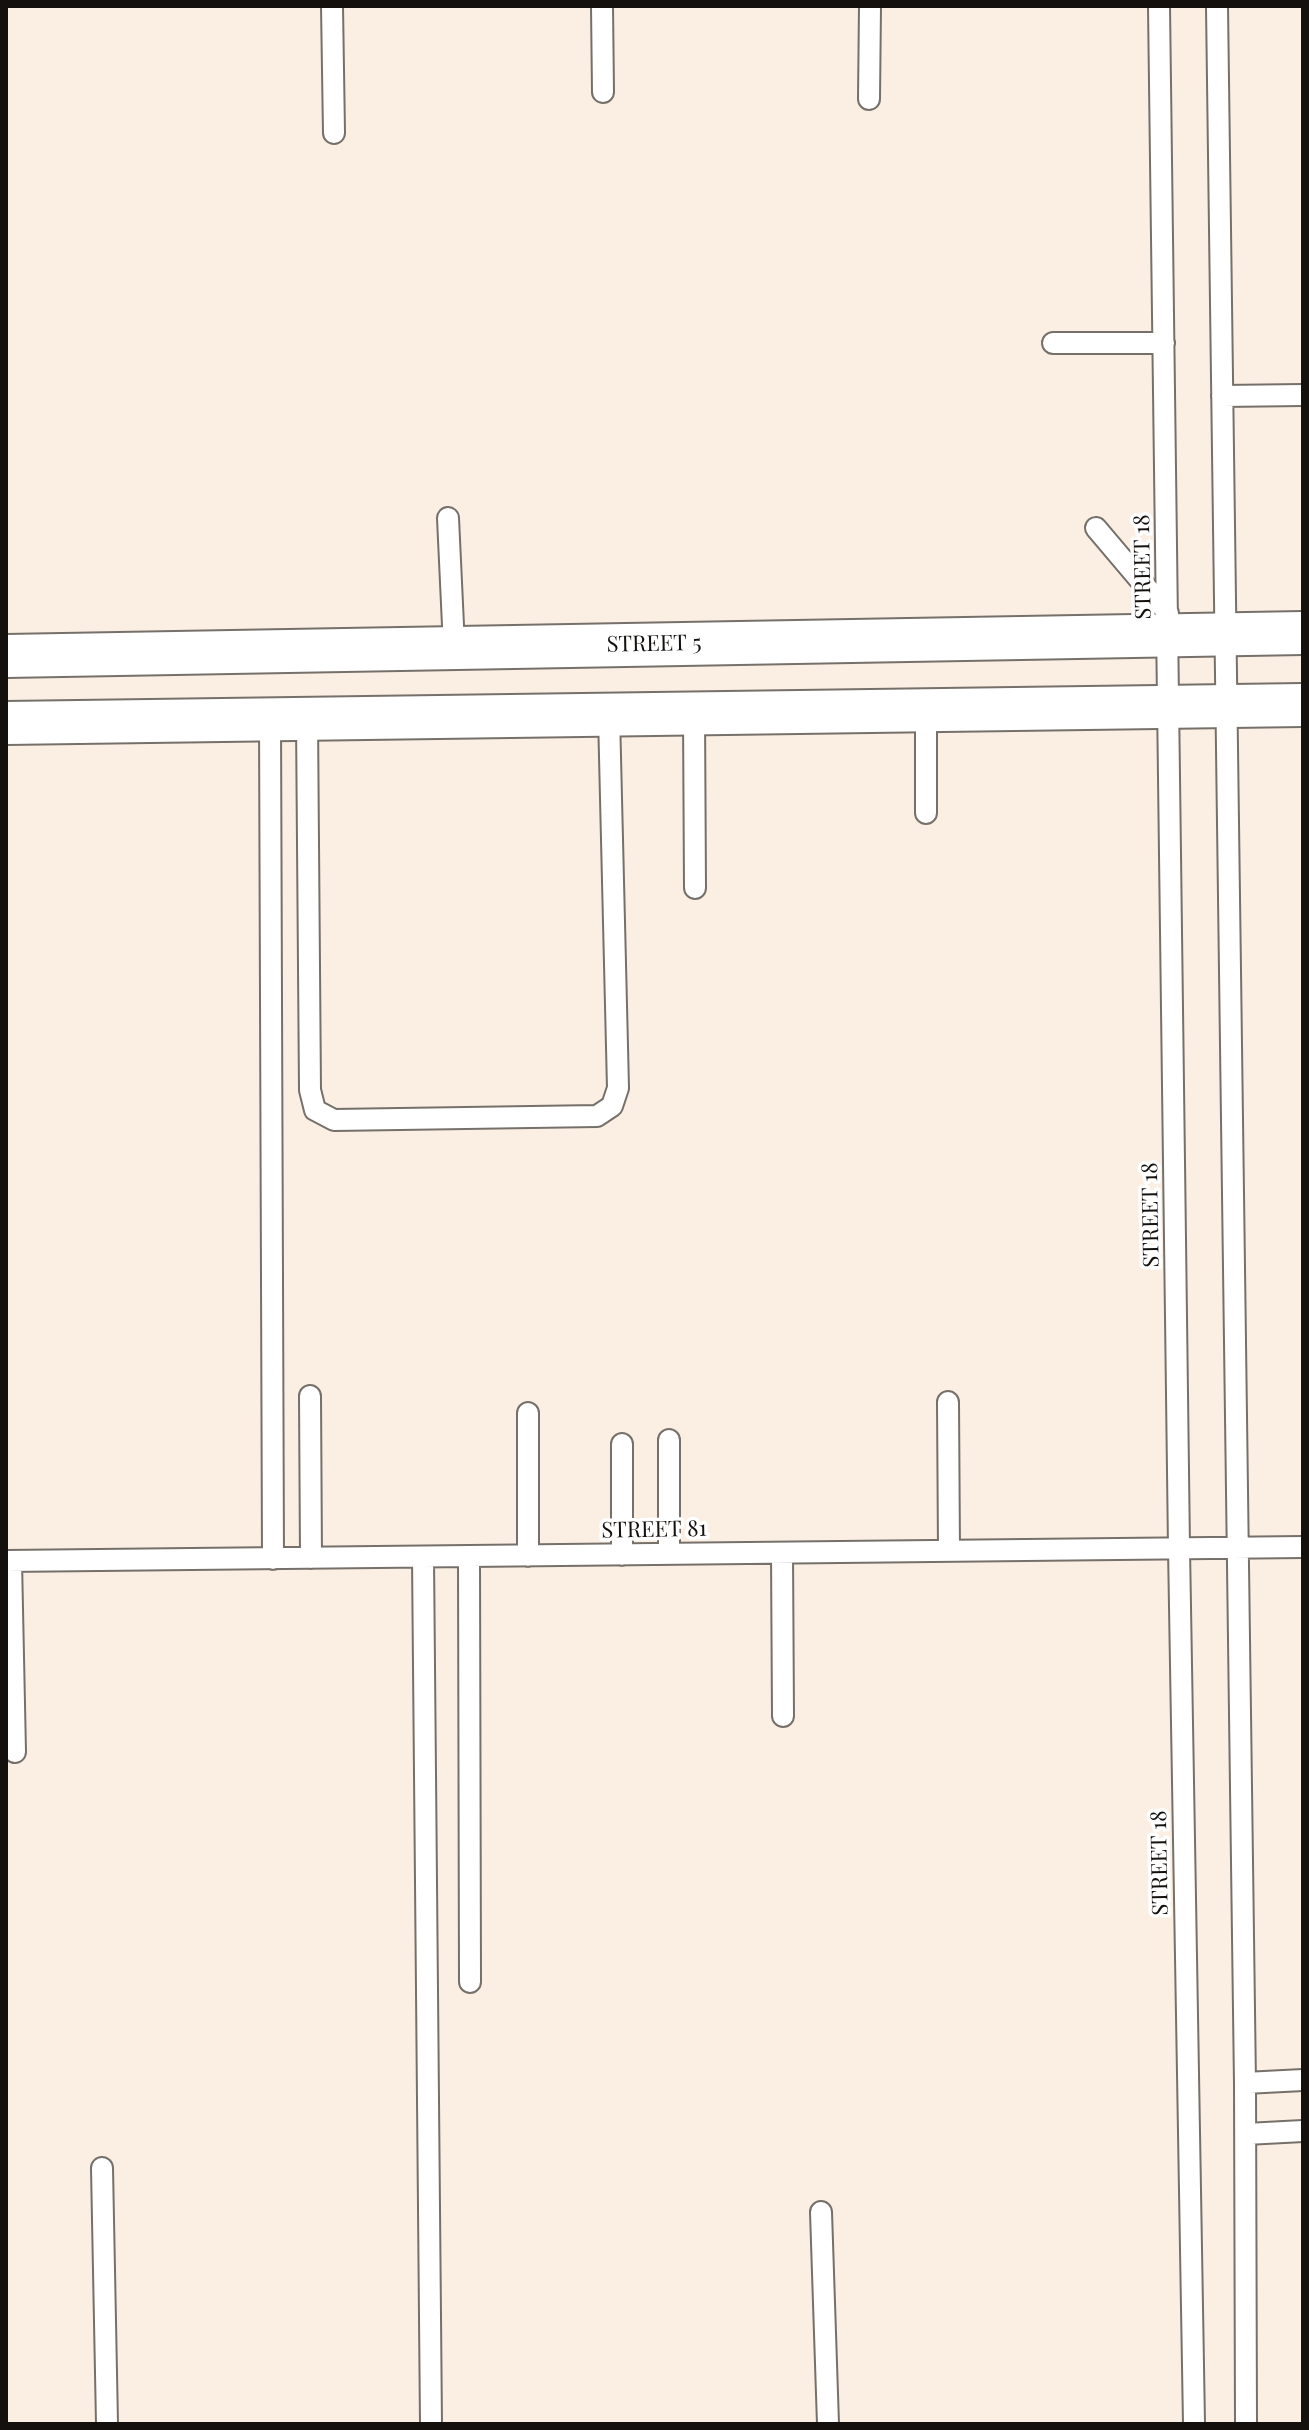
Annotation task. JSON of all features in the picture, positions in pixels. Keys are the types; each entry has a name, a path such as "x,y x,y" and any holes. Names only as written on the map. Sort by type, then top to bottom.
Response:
{"street":[{"name":"STREET 5","path":"6,656 454,647 1168,624 1226,633 1303,633"},
{"path":"287,651 289,719"},
{"path":"6,723 1303,705"}],"lane":[{"path":"332,6 334,133"},
{"path":"602,6 603,92"},
{"path":"869,99 870,6"},
{"name":"STREET 18","path":"1159,6 1194,2424"},
{"path":"1217,6 1246,2134 1246,2424"},
{"path":"1053,343 1164,343"},
{"path":"1222,396 1303,395"},
{"path":"448,518 454,647"},
{"path":"1096,528 1168,624"},
{"path":"926,710 926,813"},
{"path":"694,713 695,888"},
{"path":"289,719 310,1090 315,1110 334,1120 597,1116 612,1106 618,1088 609,715"},
{"path":"273,1559 289,719"},
{"path":"310,1396 311,1558"},
{"path":"948,1402 949,1551"},
{"path":"528,1413 528,1556"},
{"path":"669,1440 669,1554"},
{"path":"622,1444 622,1555"},
{"name":"STREET 81","path":"8,1561 1303,1547"},
{"path":"782,1553 783,1716"},
{"path":"469,1556 470,1982"},
{"path":"423,1557 431,2424"},
{"path":"8,1561 15,1752"},
{"path":"1245,2083 1303,2080"},
{"path":"1246,2134 1303,2131"},
{"path":"102,2168 107,2424"},
{"path":"821,2212 828,2424"}],"shaded area":[{"path":"6,6 1303,6 1303,2424 6,2424"}]}
